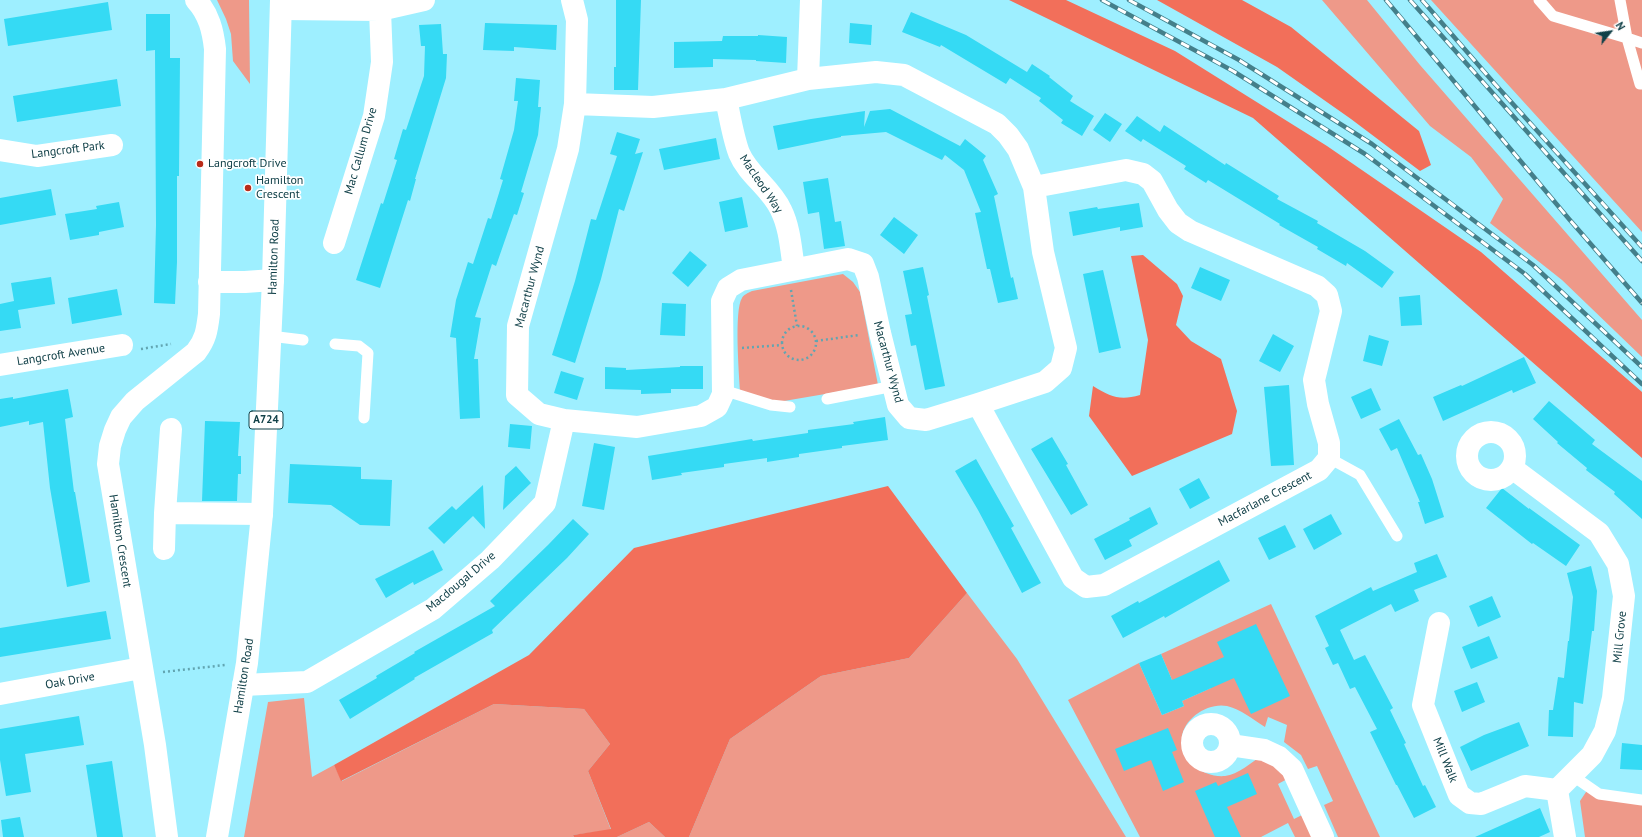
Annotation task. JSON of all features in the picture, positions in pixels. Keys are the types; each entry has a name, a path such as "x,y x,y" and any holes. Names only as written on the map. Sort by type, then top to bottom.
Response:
{"street":[{"name":"Hamilton Crescent","path":"167,837 155,745 108,464 114,430 121,417 135,400 196,352 203,343 206,333 209,314 215,49 213,31 207,16 196,0"},
{"path":"281,4 380,10 424,0"},
{"name":"Macarthur Wynd","path":"572,0 578,20 575,104 568,149 518,326 517,395 539,414 564,420 637,427 701,416 717,407 723,394 722,301 728,288 741,280 848,259 862,264 868,277 898,405 909,418 926,420 1046,382 1061,368 1066,348 1043,252 1034,187 1018,148 997,124 904,75 876,72 808,79 726,100 653,107 575,104"},
{"path":"808,79 811,0"},
{"name":"Hamilton Road","path":"217,837 247,663 262,514 273,280 281,4"},
{"name":"Mac Callum Drive","path":"334,243 374,116 382,62 380,10"},
{"name":"Macleod Way","path":"726,100 739,153 750,171 766,188 781,210 787,228 794,270"},
{"name":"Langcroft Park","path":"0,150 37,156 112,145"},
{"path":"1034,187 1126,170 1143,174 1152,181 1168,210 1178,223 1190,231 1317,286 1327,295 1331,311 1314,380 1318,404 1329,443 1329,458"},
{"path":"210,282 273,280"},
{"name":"Langcroft Avenue","path":"0,365 122,345"},
{"name":"Macfarlane Crescent","path":"978,404 1073,578 1086,587 1104,585 1319,470 1329,458"},
{"name":"Macdougal Drive","path":"242,685 307,682 433,609 490,560 545,503 564,420"},
{"path":"164,549 170,428"},
{"name":"Mill Grove","path":"1512,468 1599,533 1618,564 1624,596 1613,698 1605,731 1592,755 1565,783"},
{"path":"165,513 262,514"},
{"name":"Mill Walk","path":"1439,623 1424,705 1459,795 1470,803 1481,804 1524,786 1565,783"},
{"name":"Oak Drive","path":"0,694 142,671"},
{"path":"1230,745 1264,750 1279,757 1292,769 1323,837"},
{"path":"1565,783 1565,837"}],"lane":[{"path":"1539,0 1553,16 1642,43"},
{"path":"1620,0 1627,38 1640,84 1642,84"},
{"path":"270,336 303,340"},
{"path":"335,344 359,346 368,354 364,418"},
{"path":"827,399 894,386"},
{"path":"723,390 772,405 790,407"},
{"path":"1329,458 1360,475 1396,536"},
{"path":"1565,783 1599,794 1642,800"}],"path":[{"path":"794,270 790,285 797,326"},
{"path":"797,326 807,327 815,335 816,341 814,352 810,356 798,360 792,359 787,355 782,345 782,338 785,332 790,328 797,326"},
{"path":"816,341 880,333"},
{"path":"147,348 166,345"},
{"path":"722,350 782,345"},
{"path":"142,671 225,665"}],"shaded area":[{"path":"217,0 249,0 250,84 233,61 231,34"},
{"path":"1009,0 1066,0 1175,51 1327,146 1481,252 1642,392 1642,458 1253,118"},
{"path":"1157,0 1242,0 1291,27 1419,131 1431,165 1420,171 1351,119 1277,67"},
{"path":"1322,0 1367,0 1420,65 1642,320 1642,357 1562,280 1490,223 1503,199 1471,157 1430,126"},
{"path":"1431,0 1642,0 1642,232"},
{"path":"1143,255 1177,284 1183,296 1176,325 1191,341 1221,359 1237,411 1232,434 1132,476 1089,416 1093,386 1105,393 1121,398 1140,395 1148,340 1131,256"},
{"path":"843,274 853,282 860,292 878,385 784,401 774,401 740,391 738,315 743,296 752,291"},
{"path":"888,486 967,593 909,658 821,676 730,739 689,837 665,837 649,822 617,837 574,837 573,835 611,829 588,771 610,744 584,709 494,704 341,781 334,765 529,655 634,548"},
{"path":"967,593 1017,659 1126,837 689,837 730,739 821,676 909,658"},
{"path":"1271,604 1380,837 1338,837 1324,805 1333,801 1317,766 1308,769 1301,755 1284,742 1287,725 1268,717 1265,727 1237,710 1220,705 1213,706 1198,713 1187,724 1183,731 1182,746 1189,761 1202,771 1209,774 1225,776 1240,771 1262,756 1289,778 1278,784 1294,819 1306,813 1316,837 1295,837 1288,823 1261,837 1140,837 1068,700 1139,663 1162,715 1184,706 1182,701 1211,688 1172,680 1161,654"},
{"path":"304,698 312,777 334,765 342,781 494,704 584,709 610,744 588,771 611,830 573,835 574,837 244,837 268,702"},
{"path":"1590,786 1642,804 1642,837 1585,837 1580,801"},
{"path":"649,822 665,837 617,837"}],"building":[{"path":"616,0 641,0 638,90 614,90 614,67 616,67"},
{"path":"108,2 112,30 8,46 4,19"},
{"path":"911,12 966,35 1027,72 1032,64 1050,76 1049,77 1073,96 1070,101 1094,116 1082,136 1061,123 1063,120 1039,101 1041,98 1010,78 1006,84 941,45 940,47 902,32"},
{"path":"146,14 170,14 170,58 180,58 179,176 177,176 177,262 175,304 154,303 156,225 155,50 146,51"},
{"path":"485,23 557,25 556,50 514,47 514,51 483,50"},
{"path":"850,23 872,25 871,45 849,43"},
{"path":"441,24 443,54 447,54 446,78 415,179 410,201 408,200 380,288 356,280 381,203 383,204 397,160 394,159 403,129 406,130 424,76 425,46 421,46 419,25"},
{"path":"758,35 787,37 786,63 756,60 713,59 713,67 674,68 674,42 722,41 723,36"},
{"path":"516,78 540,80 538,107 541,107 538,135 521,192 524,193 517,215 514,214 496,266 492,264 475,317 481,318 474,359 478,359 480,418 460,419 456,338 450,337 456,300 468,262 473,264 488,218 491,219 503,180 500,179 514,130 518,101 514,101"},
{"path":"117,79 121,106 17,122 13,96"},
{"path":"890,109 960,146 965,139 986,156 983,160 998,194 994,196 1011,278 1013,277 1018,299 998,303 990,269 987,269 975,213 981,212 964,170 945,155 942,160 886,132 841,136 778,150 773,126 865,111 864,127 870,111"},
{"path":"1105,113 1122,124 1110,142 1093,130"},
{"path":"1137,116 1160,132 1164,125 1225,165 1226,163 1279,196 1277,199 1318,221 1317,223 1365,251 1394,272 1382,288 1347,263 1346,266 1317,249 1318,247 1279,225 1280,224 1208,180 1206,183 1184,169 1186,166 1143,139 1141,142 1125,131"},
{"path":"617,132 640,139 635,154 643,152 624,211 619,209 601,279 575,363 552,355 575,281 591,219 596,220 617,156 610,154"},
{"path":"716,138 720,159 664,170 659,149"},
{"path":"828,178 835,222 841,221 845,246 824,249 819,212 808,214 803,182"},
{"path":"51,189 56,215 0,225 0,198"},
{"path":"742,197 748,227 725,232 719,202"},
{"path":"119,202 124,227 99,232 99,235 70,240 65,214 97,209 96,206"},
{"path":"1139,203 1143,227 1120,231 1120,227 1073,236 1069,212 1097,207 1098,209"},
{"path":"894,217 918,235 904,254 880,235"},
{"path":"690,251 707,265 688,287 672,273"},
{"path":"923,267 929,295 927,296 945,386 925,390 916,345 911,346 905,315 912,314 903,271"},
{"path":"1200,267 1230,280 1221,301 1191,288"},
{"path":"1103,270 1121,348 1099,353 1083,274"},
{"path":"51,277 55,304 18,310 21,328 0,331 0,304 14,301 11,283"},
{"path":"117,289 122,315 72,324 68,298"},
{"path":"1420,295 1422,325 1401,326 1399,297"},
{"path":"662,303 686,304 685,336 660,335"},
{"path":"1273,334 1294,346 1280,372 1259,361"},
{"path":"1369,335 1389,341 1382,366 1363,361"},
{"path":"1524,357 1536,383 1513,393 1512,390 1443,421 1433,397 1461,385 1462,386"},
{"path":"703,366 703,389 671,389 671,393 641,394 641,390 605,389 605,367 626,368 626,370"},
{"path":"561,371 584,378 577,400 554,393"},
{"path":"1289,385 1294,465 1271,466 1264,387"},
{"path":"1371,388 1381,410 1361,419 1351,397"},
{"path":"68,389 73,417 65,419 74,492 90,582 67,587 50,488 43,422 29,425 29,421 0,427 0,399 13,397 13,399"},
{"path":"1549,401 1595,440 1592,444 1642,481 1642,519 1614,494 1615,492 1586,470 1587,468 1557,443 1558,442 1533,419"},
{"path":"885,417 888,440 842,446 842,448 799,454 799,457 767,462 767,458 724,464 724,467 681,473 682,475 652,480 648,456 752,439 753,441 808,433 808,430 854,424 853,422"},
{"path":"1399,419 1418,455 1421,454 1432,479 1444,517 1425,524 1418,502 1420,502 1397,448 1391,451 1379,429"},
{"path":"205,421 240,422 238,456 241,456 241,474 238,474 237,501 202,501"},
{"path":"510,424 532,426 530,449 508,447"},
{"path":"1052,437 1068,464 1066,465 1088,505 1071,515 1031,449"},
{"path":"594,443 615,447 604,510 582,506"},
{"path":"976,459 1014,526 1011,528 1041,583 1022,593 978,510 955,471"},
{"path":"290,464 361,467 361,479 392,480 390,526 360,525 331,505 288,503"},
{"path":"516,466 531,483 503,510 505,476"},
{"path":"1199,478 1210,498 1190,509 1179,489"},
{"path":"483,485 485,529 473,516 444,544 428,528 452,506 456,510"},
{"path":"1502,488 1580,545 1566,566 1533,543 1532,544 1486,508"},
{"path":"1150,507 1158,524 1129,540 1132,546 1105,560 1094,539 1130,520 1129,518"},
{"path":"1331,514 1342,534 1314,550 1303,529"},
{"path":"573,519 589,534 567,558 492,630 493,633 414,678 415,679 350,719 339,700 377,678 376,676 415,653 414,652 495,606 490,601"},
{"path":"1285,525 1296,547 1269,560 1258,538"},
{"path":"433,550 443,570 414,585 413,582 386,598 375,579"},
{"path":"1437,554 1447,577 1414,590 1419,601 1395,612 1391,604 1340,630 1354,660 1365,655 1393,708 1390,710 1406,743 1404,744 1423,786 1425,785 1436,807 1414,818 1370,732 1377,729 1355,687 1350,689 1338,663 1333,665 1325,648 1329,646 1315,616 1371,587 1373,591 1417,572 1414,563"},
{"path":"1219,560 1230,581 1165,618 1164,616 1123,638 1111,616 1138,601 1139,603"},
{"path":"1591,566 1597,591 1594,631 1592,631 1583,704 1574,702 1573,737 1548,736 1549,710 1553,710 1558,677 1564,678 1569,641 1573,597 1567,573"},
{"path":"1492,596 1501,617 1478,627 1469,606"},
{"path":"106,611 111,639 0,657 0,628"},
{"path":"1256,624 1290,696 1251,714 1234,678 1182,701 1184,706 1162,715 1139,663 1161,654 1172,680 1224,657 1217,642"},
{"path":"1489,636 1498,658 1471,669 1462,647"},
{"path":"1477,682 1485,702 1462,712 1454,691"},
{"path":"79,716 84,745 25,754 31,792 6,796 0,760 0,729"},
{"path":"1519,722 1529,746 1471,771 1460,747 1484,735"},
{"path":"1168,728 1177,750 1172,752 1184,782 1163,791 1151,760 1124,771 1115,749"},
{"path":"1622,743 1642,745 1642,770 1620,769"},
{"path":"112,761 123,837 97,837 86,765"},
{"path":"1248,773 1257,794 1227,807 1241,837 1215,837 1195,791 1216,782 1218,786"},
{"path":"1540,808 1550,832 1539,837 1475,837"},
{"path":"20,817 24,837 3,837 1,820"}],"railway":[{"path":"1102,0 1233,71 1365,154 1525,274 1642,384"},
{"path":"1129,0 1239,60 1372,144 1533,265 1642,367"},
{"path":"1386,0 1569,219 1642,303"},
{"path":"1410,0 1642,261"},
{"path":"1422,0 1494,83 1642,247"}],"place":[{"name":"Langcroft Drive","path":"200,164"},
{"name":"Hamilton Crescent","path":"248,188"}]}
